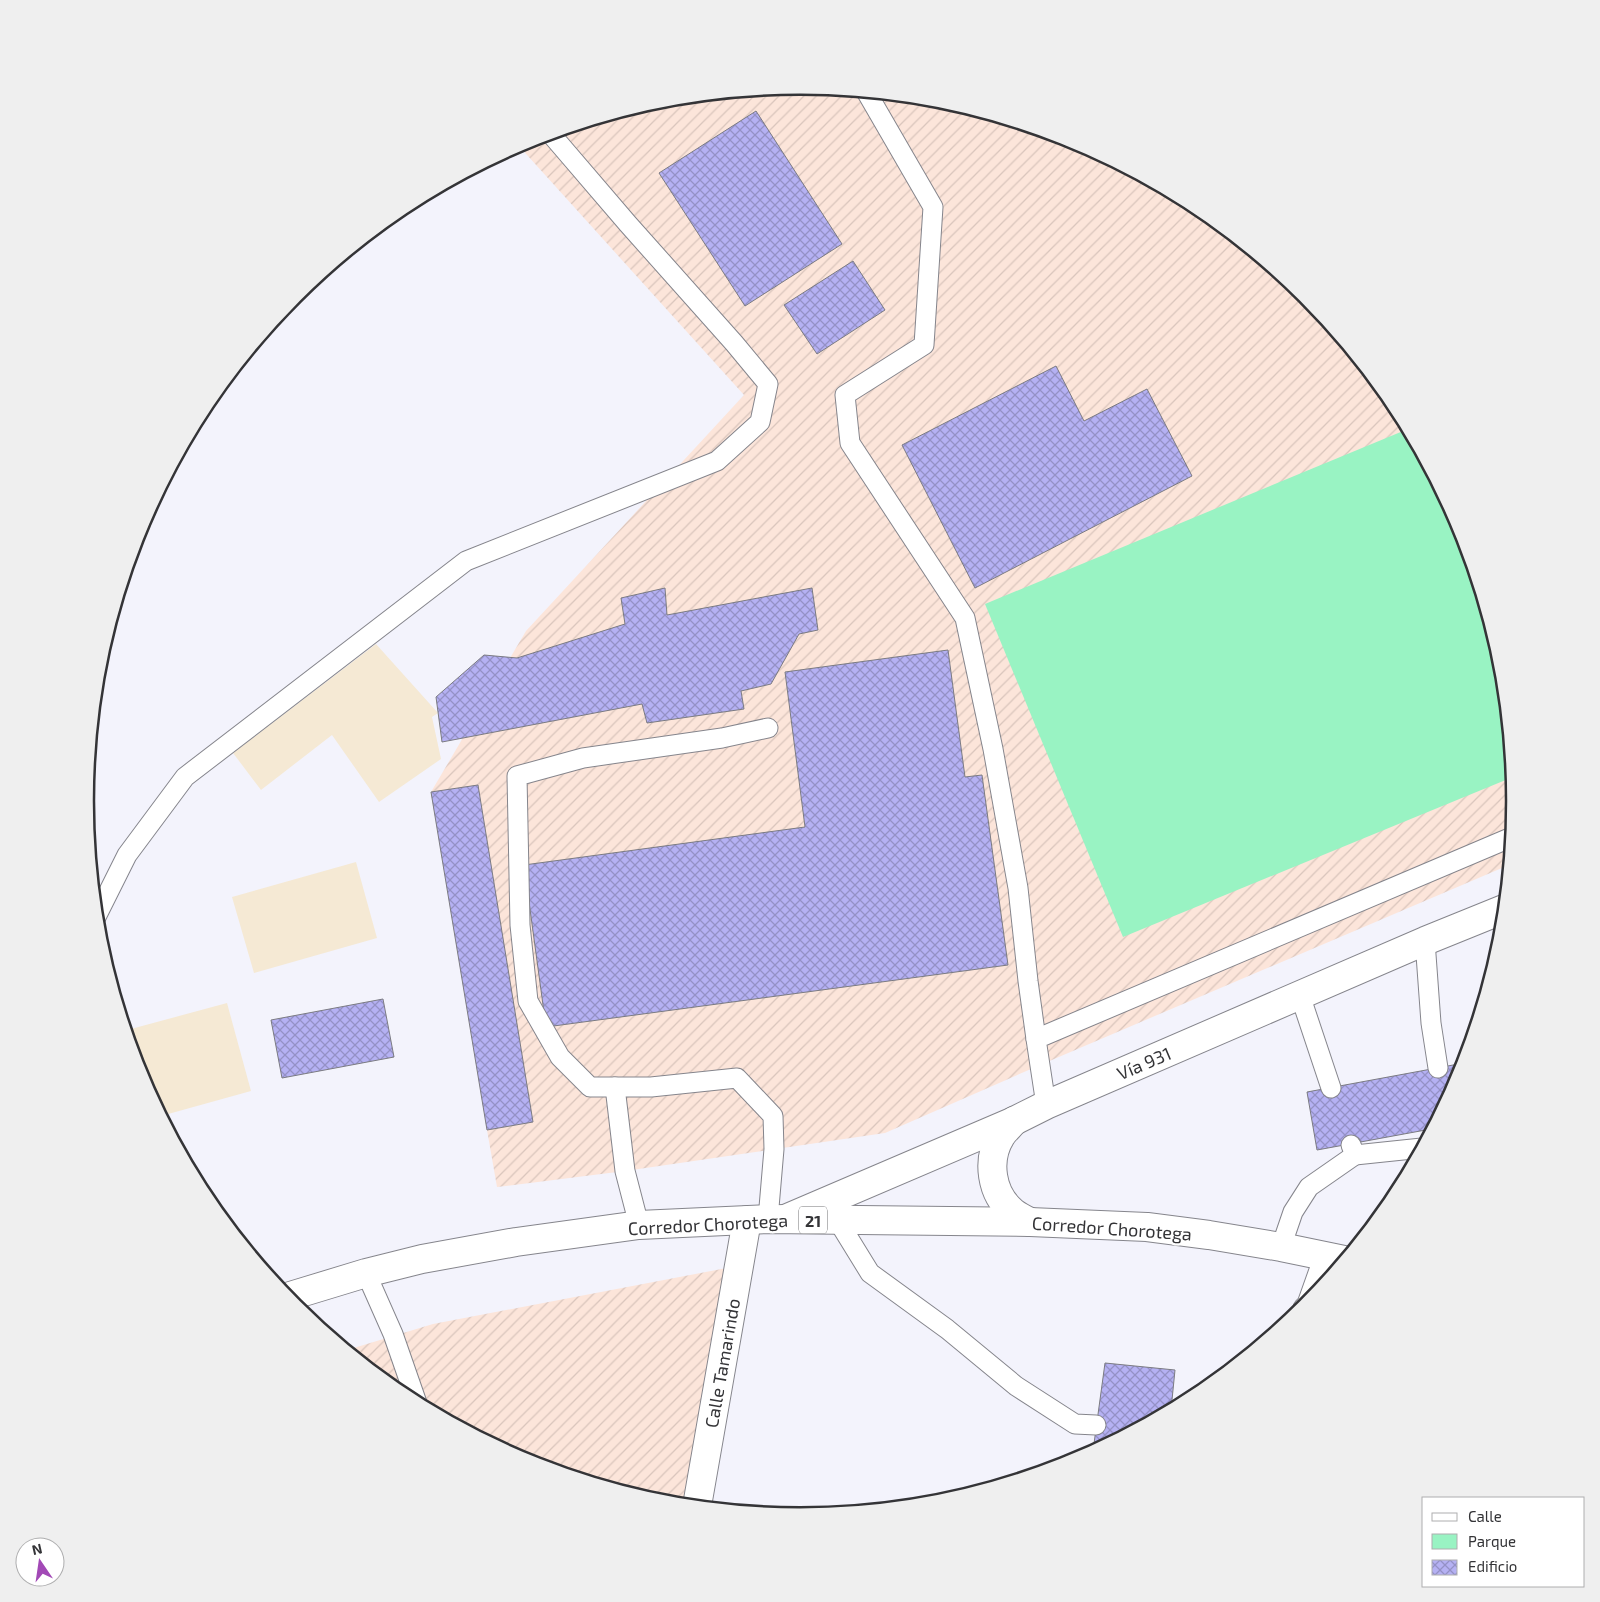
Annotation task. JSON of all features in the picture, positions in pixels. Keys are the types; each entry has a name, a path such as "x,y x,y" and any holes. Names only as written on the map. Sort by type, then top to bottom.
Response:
{"main road":[{"name":"Vía 931","path":"766,1219 1014,1121 1046,1105 1300,995 1497,912"},
{"path":"1014,1121 1001,1137 993,1156 992,1176 999,1196 1012,1212 1030,1222"},
{"name":"Corredor Chorotega","path":"296,1294 366,1273 422,1259 507,1244 640,1225 766,1219 1030,1222 1146,1227 1282,1247 1334,1258"},
{"name":"Calle Tamarindo","path":"699,1500 766,1219"}],"lane":[{"path":"870,99 933,207 924,345 845,394 850,443 965,618 993,749 1018,888 1028,981 1046,1105"},
{"path":"102,904 126,855 185,777 466,561 717,461 760,422 768,384 555,139"},
{"path":"766,1219 774,1149 773,1116 737,1078 651,1087 590,1087 560,1057 528,1001 520,925 517,776 583,758 722,738 768,728"},
{"path":"1036,1039 1505,839"},
{"path":"1426,941 1430,1023 1438,1068"},
{"path":"1300,995 1331,1088"},
{"path":"615,1087 625,1170 640,1225"},
{"path":"1282,1247 1293,1212 1309,1186 1353,1150 1415,1148"},
{"path":"838,1221 870,1273 947,1329 1016,1386 1074,1424 1096,1425"},
{"path":"1325,1273 1334,1258"},
{"path":"366,1273 393,1334 413,1391"}],"shaded area":[{"path":"754,96 846,96 938,108 1027,132 1112,168 1153,189 1230,241 1266,270 1299,302 1331,335 1360,371 1412,448 1452,531 1469,574 1493,663 1505,755 1506,801 1503,868 885,1133 625,1171 497,1187 431,792 526,631 744,395 524,152 573,132 662,108"},
{"path":"376,644 438,713 432,717 441,759 379,802 332,735 261,790 233,753"},
{"path":"356,862 377,938 254,973 232,897"},
{"path":"227,1003 251,1091 168,1114 131,1029"},
{"path":"732,1267 690,1498 662,1494 617,1483 573,1470 530,1453 447,1413 408,1388 354,1348 433,1324"}],"green space":[{"path":"1402,432 1433,489 1469,574 1493,663 1505,755 1506,780 1123,937 985,604"}],"building":[{"path":"756,111 842,244 745,306 659,173"},
{"path":"853,261 885,310 817,354 784,305"},
{"path":"1056,366 1084,421 1147,389 1192,476 975,588 902,445"},
{"path":"665,588 667,615 812,588 818,630 799,634 771,684 741,691 744,709 647,723 642,704 442,742 436,697 484,655 517,658 625,624 621,598"},
{"path":"948,650 965,777 982,775 1008,965 546,1027 524,865 805,827 785,672"},
{"path":"478,785 533,1122 487,1130 431,792"},
{"path":"383,999 394,1057 282,1078 271,1020"},
{"path":"1454,1065 1424,1130 1317,1150 1307,1092"},
{"path":"1105,1363 1175,1370 1172,1401 1153,1413 1094,1442"}]}
